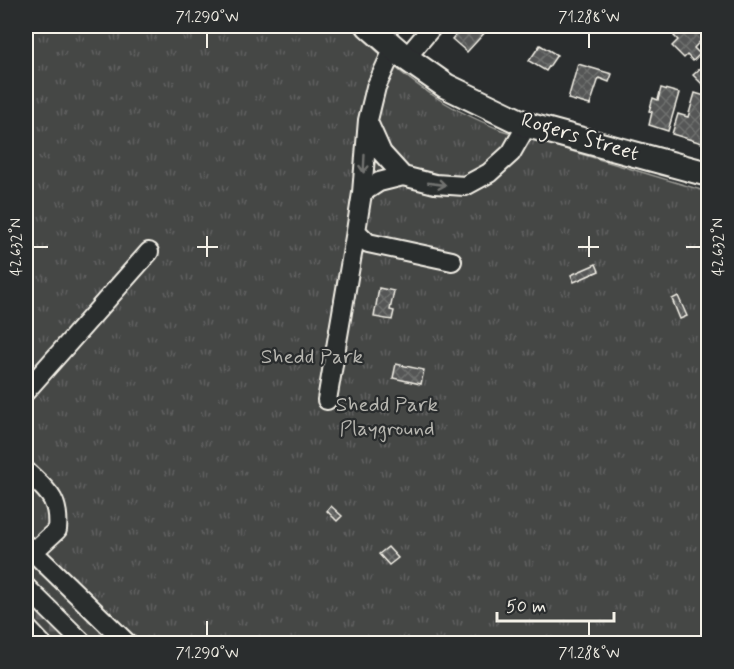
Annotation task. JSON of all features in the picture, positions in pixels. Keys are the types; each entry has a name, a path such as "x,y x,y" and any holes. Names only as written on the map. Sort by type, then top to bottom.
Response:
{"main road":[{"name":"Rogers Street","path":"369,26 400,53 446,86 527,125 708,174"}],"street":[{"path":"327,400 362,193 368,120 376,87 400,53 433,26"},
{"path":"368,120 382,153 403,176"},
{"path":"362,193 380,183 403,176 435,184 465,186 489,173 511,153 527,125"},
{"path":"356,231 368,243 452,261"},
{"path":"26,391 149,252"},
{"path":"26,471 50,494 59,512 57,530 29,548 128,644"},
{"path":"26,587 84,644"},
{"path":"26,627 42,644"}],"green space":[{"name":"Shedd Park","path":"26,26 350,26 409,79 474,118 501,130 708,192 708,643 136,643 26,533"},
{"path":"26,545 128,643 26,643"}],"building":[{"path":"463,26 482,26 487,30 467,52 452,39"},
{"path":"685,26 705,26 708,29 708,33 694,48 700,54 693,61 687,55 684,58 672,46 678,40 674,36"},
{"path":"540,45 557,55 546,71 529,61"},
{"path":"578,64 612,74 609,82 599,78 590,105 568,99"},
{"path":"705,64 708,68 708,81 704,86 693,75"},
{"path":"661,88 679,93 668,131 649,125 652,112 649,111 653,98 658,100"},
{"path":"695,93 708,97 702,119 708,121 702,143 672,134 678,114 688,117"},
{"path":"596,264 599,271 574,282 571,275"},
{"path":"379,288 394,291 390,310 394,311 392,320 374,317"},
{"path":"678,296 687,316 680,319 672,299"},
{"path":"396,364 424,370 421,384 393,378"},
{"path":"331,506 342,516 337,521 327,511"},
{"path":"388,547 398,558 389,565 379,554"}],"park label":[{"name":"Shedd Park Playground","path":"387,417"}]}
